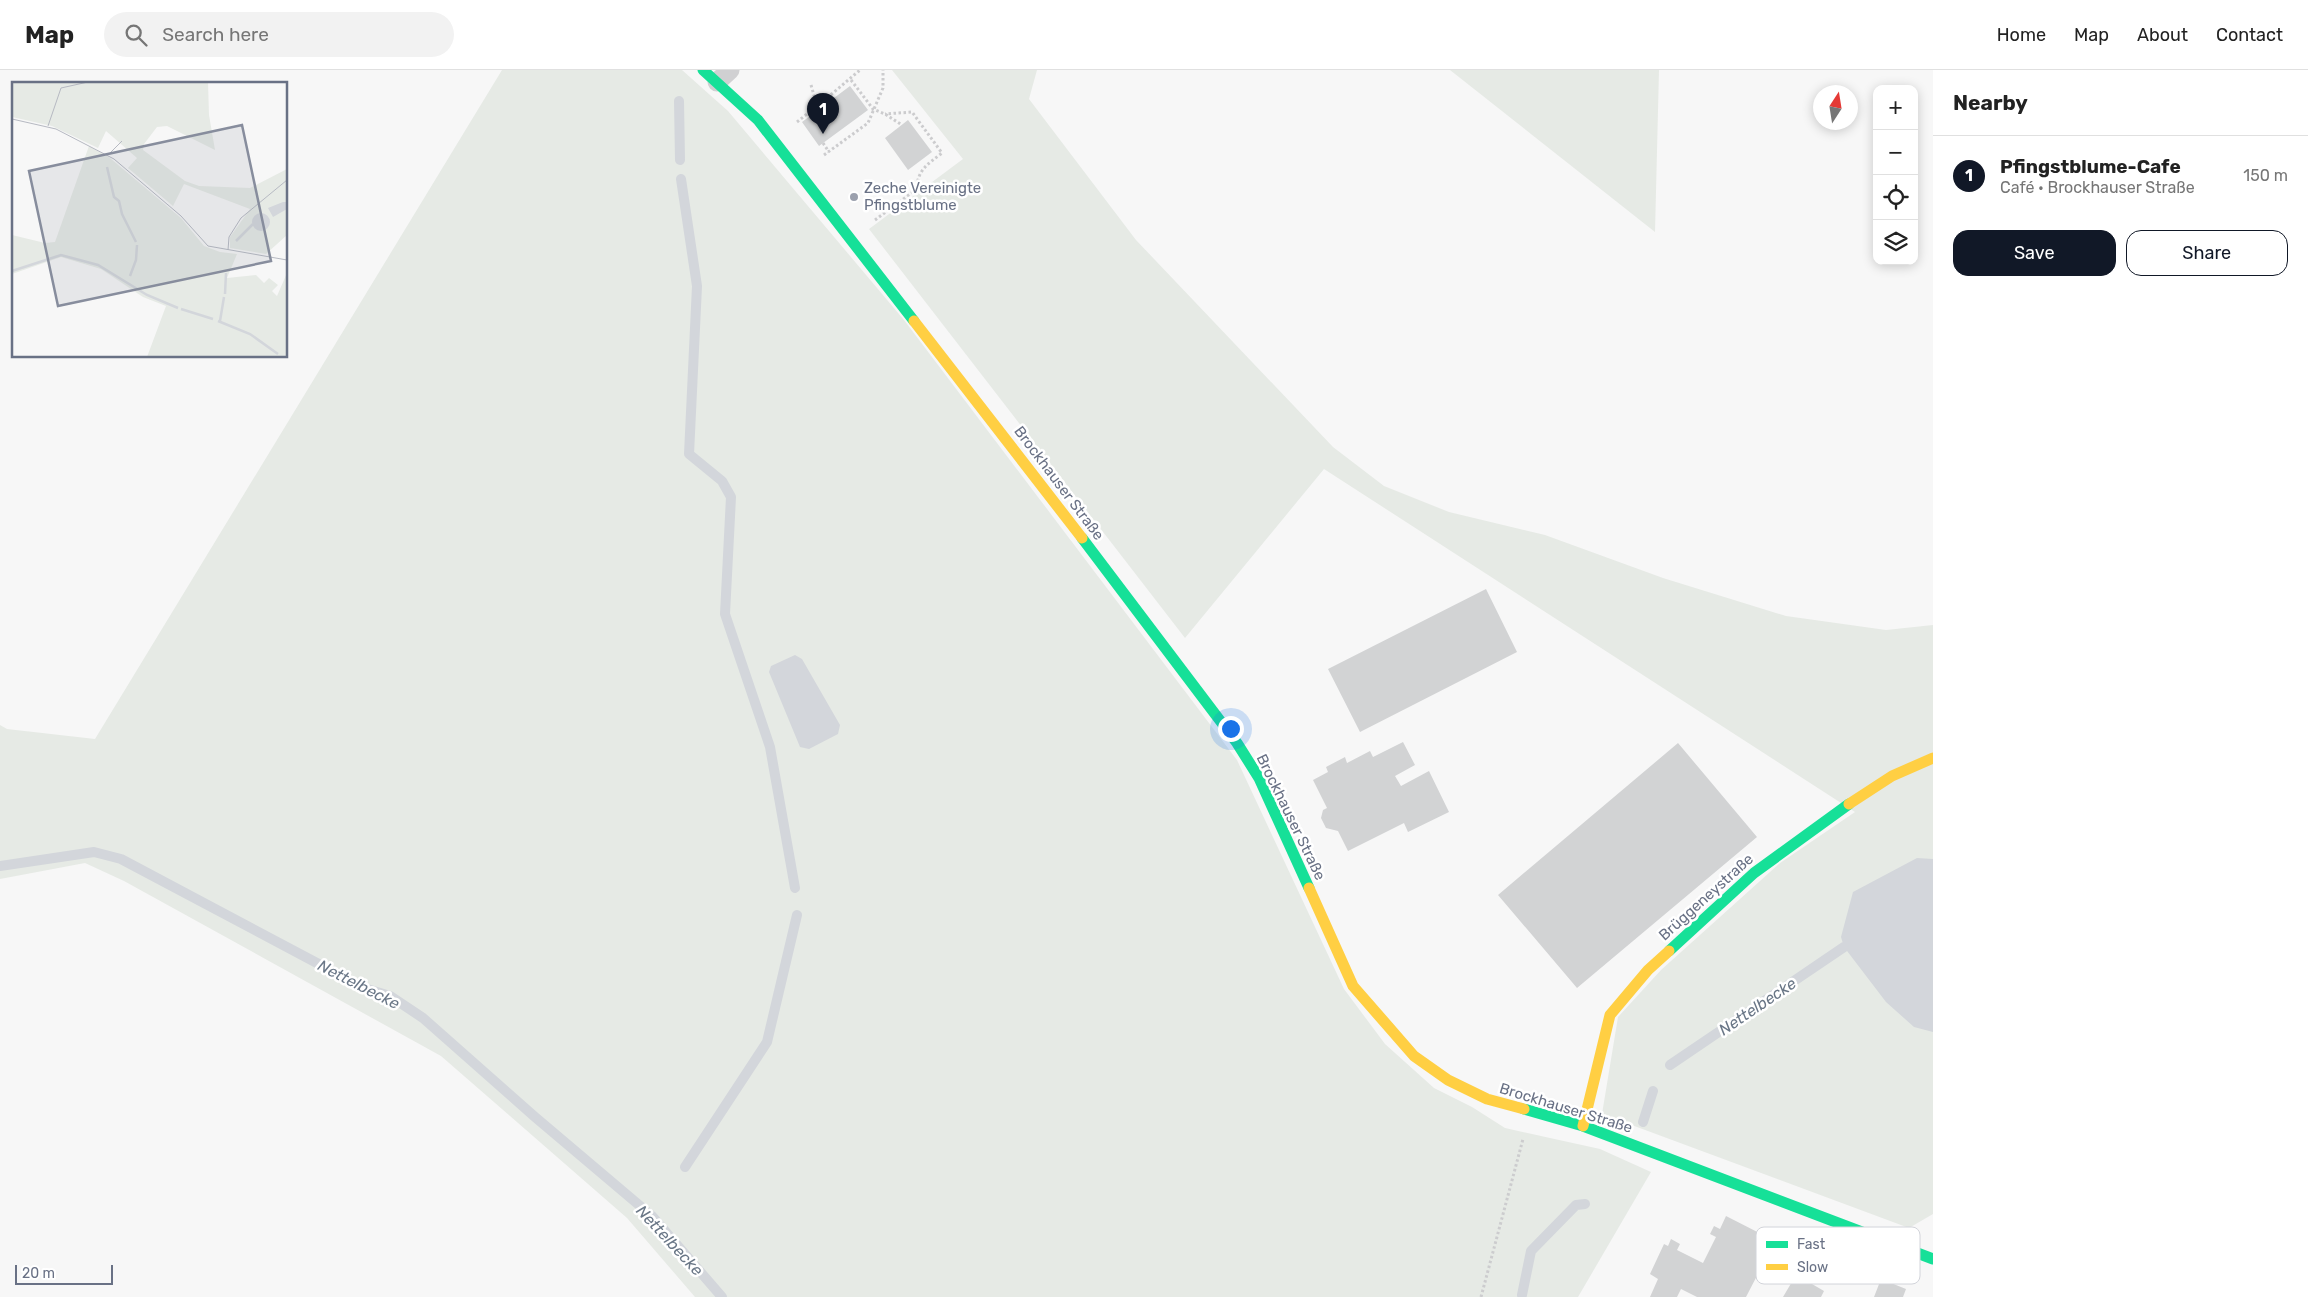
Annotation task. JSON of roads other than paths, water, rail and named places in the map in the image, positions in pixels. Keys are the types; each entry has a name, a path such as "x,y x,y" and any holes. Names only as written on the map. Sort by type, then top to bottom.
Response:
{"street":[{"name":"Brockhauser Straße","path":"716,74 758,120 852,239 1237,743 1259,778 1353,986 1414,1056 1448,1080 1487,1099 1583,1126 1849,1227"},
{"name":"Brüggeneystraße","path":"1583,1126 1610,1015 1648,970 1754,872 1828,817 1892,776 1933,758"},
{"name":"Brockhauser Straße","path":"1920,1254 1933,1259"}],"waterway":[{"path":"679,101 680,160"},
{"path":"681,179 697,286 689,454 722,481 731,497 725,614 770,747 795,888"},
{"name":"Nettelbecke","path":"0,866 94,852 121,859 364,988 390,996 423,1018 535,1117 652,1216 722,1297"},
{"path":"685,1167 767,1042 797,915"},
{"name":"Nettelbecke","path":"1670,1065 1844,947"},
{"path":"1643,1122 1653,1091"},
{"name":"Nettelbecke","path":"1522,1295 1531,1251 1576,1205 1585,1204"}],"place":[{"name":"Pfingstblume-Cafe","path":"823,134"},
{"name":"Zeche Vereinigte Pfingstblume","path":"854,197"}]}
